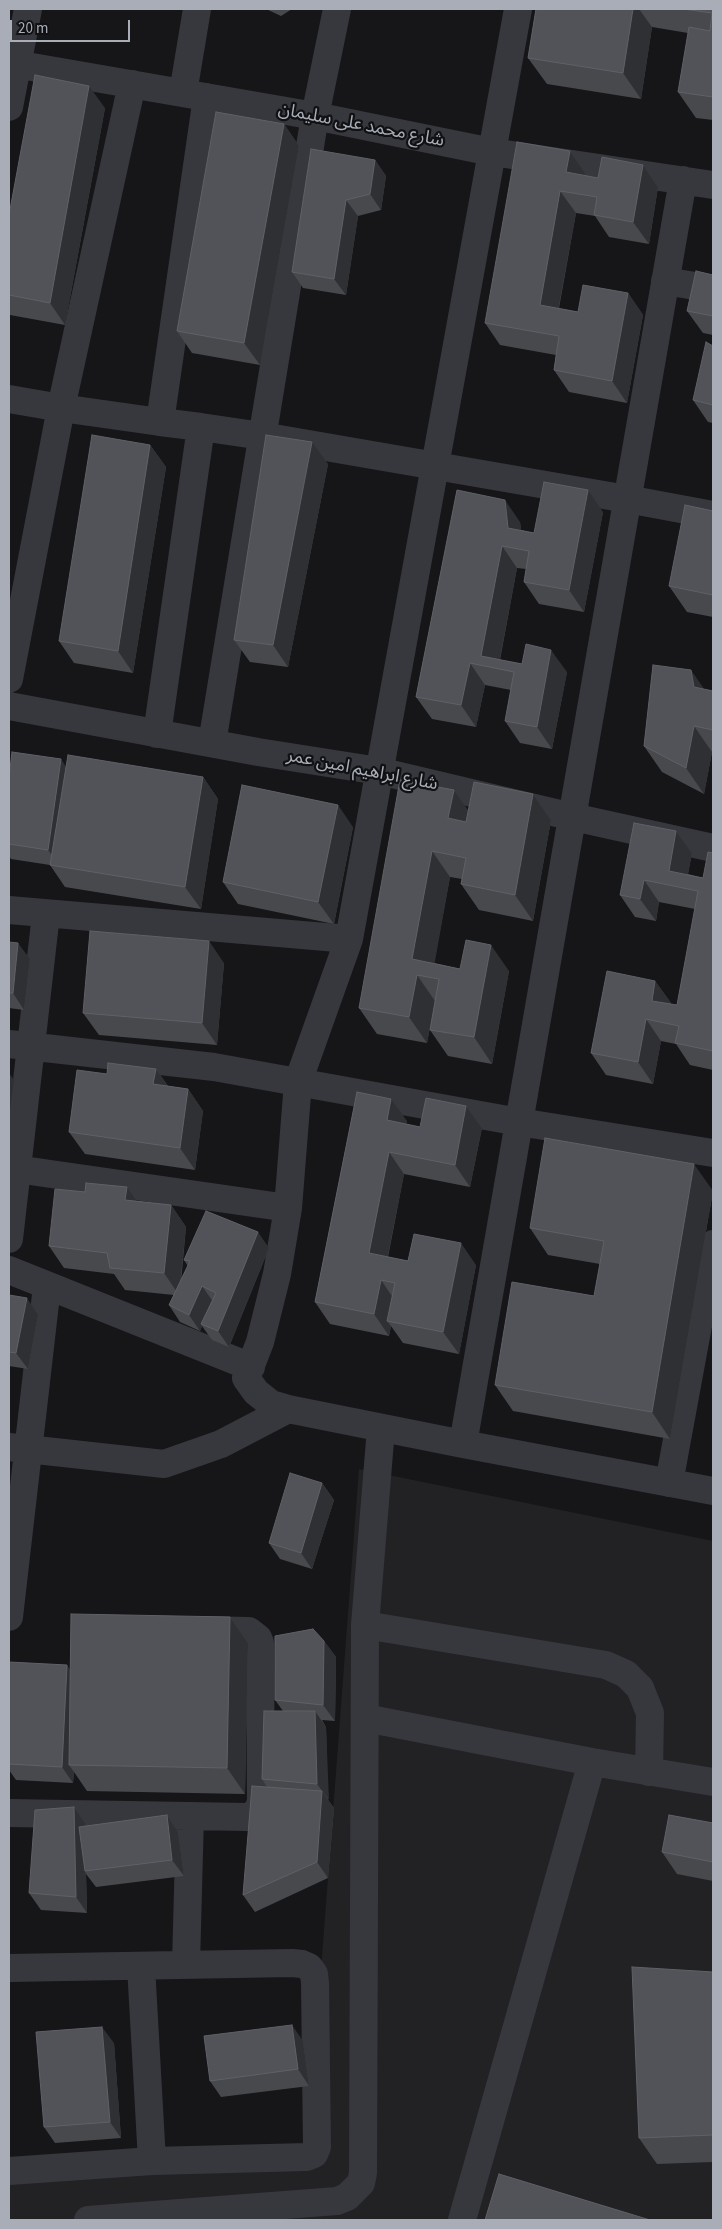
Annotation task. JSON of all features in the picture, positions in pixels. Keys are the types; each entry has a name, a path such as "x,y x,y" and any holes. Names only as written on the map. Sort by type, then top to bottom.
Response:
{"street":[{"path":"9,107 12,64 28,9"},
{"path":"160,422 195,95 197,9"},
{"path":"212,743 315,116 337,9"},
{"path":"518,9 348,939 298,1082 288,1208 277,1274 251,1367 246,1378 256,1392 271,1404 288,1409 713,1491"},
{"name":"شارع محمد على سليمان","path":"12,64 315,116 492,152 713,185"},
{"path":"9,679 61,408 132,84"},
{"path":"463,1444 683,180"},
{"path":"665,281 713,289"},
{"path":"9,399 262,436 627,498 713,515"},
{"path":"157,734 201,428"},
{"name":"شارع ابراهيم امين عمر","path":"9,706 157,734 379,771 573,818 713,848"},
{"path":"9,910 348,939"},
{"path":"9,1239 20,1045 46,914"},
{"path":"20,1045 214,1067 520,1122 713,1153"},
{"path":"13,1168 288,1208"},
{"path":"669,1483 713,1244"},
{"path":"9,1270 251,1367"},
{"path":"9,1617 19,1449 47,1286"},
{"path":"19,1449 164,1464 221,1444 288,1409"},
{"path":"88,2220 337,2201 347,2198 361,2183 363,2173 365,1625 382,1428"},
{"path":"365,1625 606,1664 626,1674 640,1688 650,1713 649,1772"},
{"path":"9,1813 248,1817 260,1808 261,1648 258,1638 249,1631 173,1629"},
{"path":"365,1718 592,1762 713,1782"},
{"path":"462,2220 592,1762"},
{"path":"186,1964 190,1816"},
{"path":"9,1968 292,1963 309,1967 314,1974 318,2147 314,2154 307,2157 152,2161 9,2171"},
{"path":"141,1966 152,2161"}],"shaded area":[{"path":"359,1469 713,1541 713,2220 9,2220 9,2180 307,2154"}],"building":[{"path":"536,9 633,9 623,73 528,58"},
{"path":"683,9 713,9 713,97 678,92 689,27 710,31 712,13"},
{"path":"35,75 89,86 50,303 9,295 9,215"},
{"path":"216,112 284,124 244,343 177,331"},
{"path":"517,142 570,151 566,172 598,178 602,157 643,165 633,222 594,215 597,197 560,191 540,305 578,312 583,285 628,293 612,381 554,370 559,336 485,323"},
{"path":"311,149 375,160 370,194 346,200 334,279 292,272"},
{"path":"696,271 713,275 713,316 687,311"},
{"path":"706,342 713,346 713,405 693,400"},
{"path":"92,435 150,445 118,651 59,641"},
{"path":"266,435 312,442 273,645 234,640"},
{"path":"544,482 588,490 569,590 524,582 529,551 502,546 481,656 522,664 526,644 551,650 537,727 505,721 514,672 470,663 461,705 416,697 457,490 505,500 508,528 534,533"},
{"path":"685,505 713,511 713,595 669,586"},
{"path":"653,665 691,670 694,687 713,691 713,730 694,726 686,768 644,746"},
{"path":"12,752 61,759 48,850 9,844 9,778"},
{"path":"68,755 203,777 185,887 50,865"},
{"path":"400,780 454,790 448,818 466,822 474,782 533,794 515,895 461,884 466,858 432,851 412,959 460,969 466,940 491,945 474,1037 430,1030 439,979 417,975 409,1017 359,1008"},
{"path":"242,785 338,805 318,902 223,882"},
{"path":"634,823 676,831 669,871 703,878 708,852 713,853 713,1051 675,1043 679,1026 646,1019 638,1062 591,1053 607,971 655,981 652,1001 677,1005 698,891 644,880 640,899 620,895"},
{"path":"90,931 209,941 202,1023 83,1013"},
{"path":"9,942 18,943 13,993 9,993"},
{"path":"108,1063 156,1069 153,1084 188,1089 180,1148 69,1132 77,1070 107,1074"},
{"path":"357,1092 391,1099 387,1120 420,1127 426,1098 466,1106 455,1165 389,1152 369,1253 408,1261 414,1234 461,1243 443,1332 387,1321 395,1283 381,1280 374,1314 315,1302"},
{"path":"545,1138 694,1164 652,1412 495,1385 512,1282 594,1296 604,1241 530,1228"},
{"path":"86,1183 127,1187 125,1200 171,1205 164,1273 110,1268 107,1253 49,1246 55,1189 85,1192"},
{"path":"206,1211 258,1232 218,1331 201,1324 216,1293 202,1286 189,1315 169,1305 190,1261 184,1260"},
{"path":"9,1295 27,1298 16,1353 9,1352"},
{"path":"290,1473 322,1483 301,1553 269,1543"},
{"path":"71,1614 230,1617 227,1768 69,1765"},
{"path":"313,1629 324,1641 323,1705 275,1700 275,1636"},
{"path":"9,1662 67,1665 62,1767 9,1764"},
{"path":"264,1711 315,1711 317,1784 262,1779"},
{"path":"252,1786 322,1791 317,1862 243,1895"},
{"path":"74,1807 76,1897 29,1893 35,1810"},
{"path":"167,1815 172,1860 85,1871 79,1827"},
{"path":"669,1815 713,1823 713,1862 662,1852"},
{"path":"632,1967 713,1972 713,2135 639,2138"},
{"path":"292,2025 298,2069 210,2081 204,2036"},
{"path":"102,2027 110,2122 44,2127 36,2032"},
{"path":"499,2174 650,2220 485,2220"}]}
